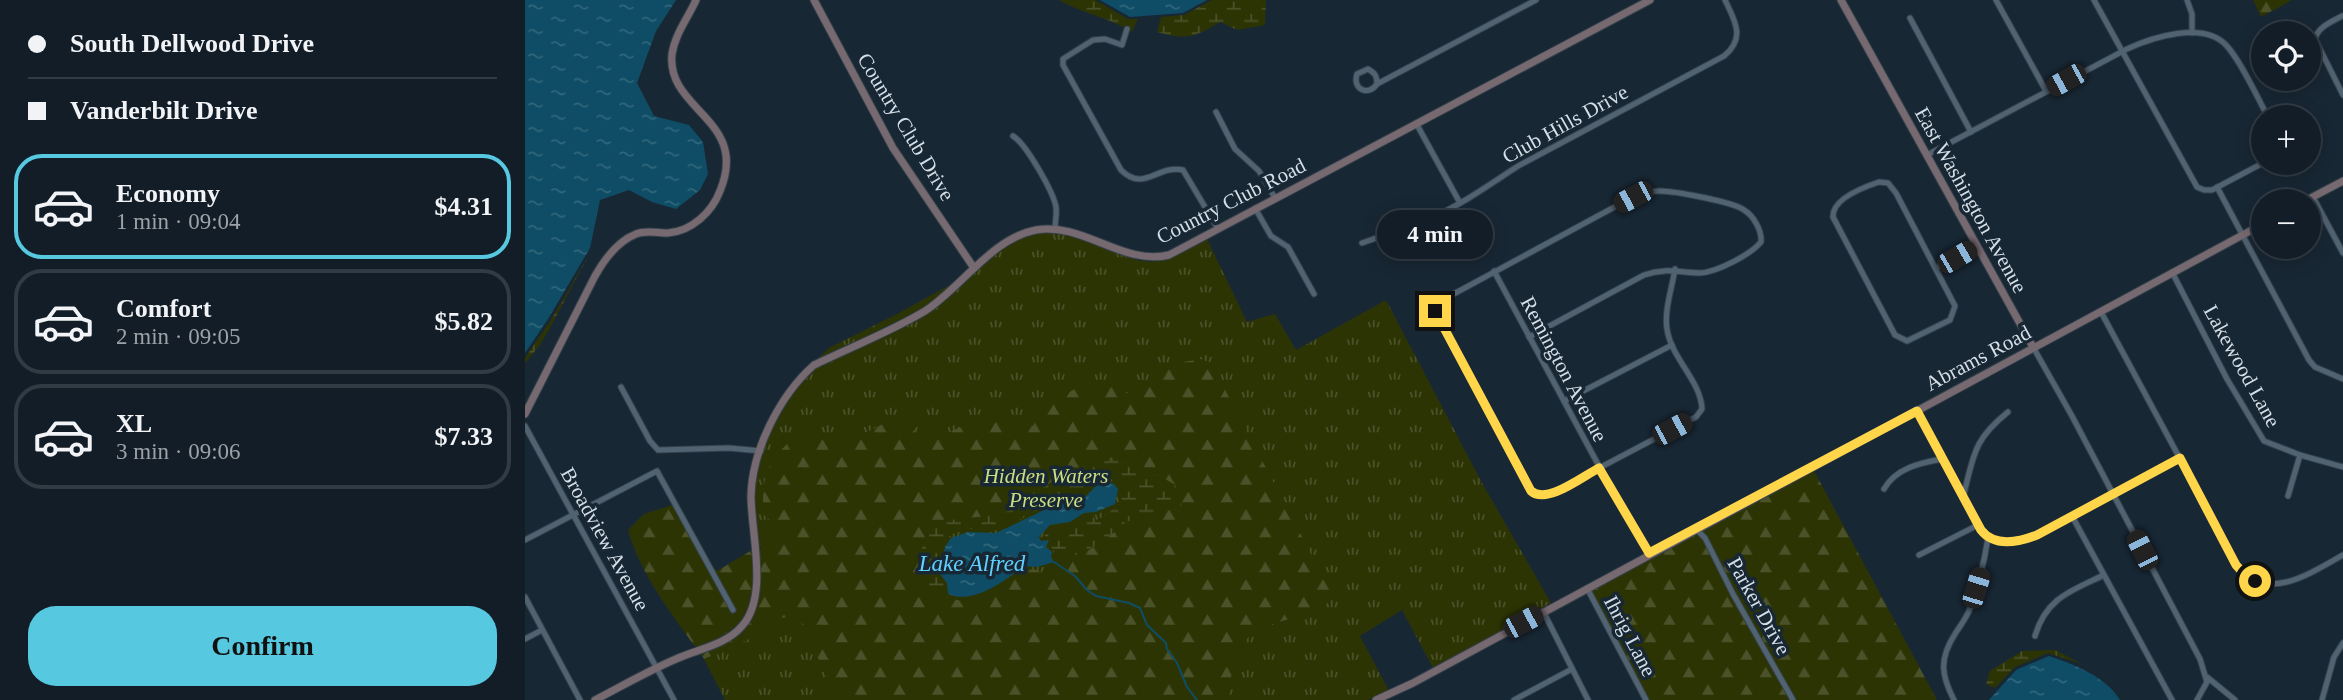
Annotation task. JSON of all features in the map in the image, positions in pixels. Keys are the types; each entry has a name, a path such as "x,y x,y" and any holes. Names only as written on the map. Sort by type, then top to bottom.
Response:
{"street":[{"path":"525,414 595,276 608,257 636,234 675,232 697,221 708,212 720,192 726,165 721,137 706,115 679,89 672,68 676,38 696,0"},
{"name":"Country Club Drive","path":"814,0 893,148 974,268"},
{"path":"1377,84 1374,72 1368,69 1357,74 1357,86 1367,92 1377,84 1536,0"},
{"name":"Country Club Road","path":"596,700 657,668 727,638 742,627 750,613 756,571 751,494 761,451 788,394 801,376 814,365 924,311 943,298 995,251 1024,233 1055,229 1078,234 1139,257 1156,258 1169,255 1650,0"},
{"name":"Club Hills Drive","path":"1362,243 1429,219 1460,203 1518,166 1724,56 1734,46 1738,35 1736,22 1725,0"},
{"name":"East Washington Avenue","path":"1841,0 2113,494 2207,677"},
{"path":"1996,0 2046,91"},
{"path":"2094,0 2197,187 2204,190 2217,187 2251,169"},
{"path":"2187,0 2192,13 2192,33"},
{"path":"2342,16 2322,27 2315,39 2343,95"},
{"path":"1910,18 1971,132"},
{"path":"1127,29 1122,45 1105,39 1093,40 1063,59 1063,65 1122,170 1140,180 1168,169 1183,170 1218,229"},
{"path":"1927,155 2121,52 2157,37 2192,33 2219,39 2227,46 2261,105"},
{"path":"1216,112 1235,149 1259,172 1275,198"},
{"path":"1416,123 1460,203"},
{"path":"1013,136 1027,148 1053,198 1056,211 1055,229"},
{"path":"2321,193 2343,181"},
{"path":"1888,183 1936,268 1954,302 1953,317 1912,340 1903,341 1895,335 1835,224 1833,208 1874,184 1888,183"},
{"path":"2217,187 2309,360 2315,367 2343,379"},
{"path":"1529,337 1644,275 1675,270 1695,273 1711,271 1755,248 1761,242 1761,237 1751,216 1736,206 1667,191 1649,192 1633,197 1440,300 1435,311 1531,491 1536,495 1550,495 1696,417 1702,409 1700,397 1672,345 1667,325 1675,270"},
{"path":"1255,208 1271,236 1288,247 1314,294"},
{"path":"2321,212 2343,253"},
{"name":"Abrams Road","path":"1376,700 1390,697 1586,587 2251,230"},
{"path":"1936,268 1977,245"},
{"name":"Remington Avenue","path":"1494,271 1599,468 1649,553"},
{"name":"Lakewood Lane","path":"2172,272 2227,379 2260,436 2268,443 2300,455 2343,467"},
{"path":"2101,312 2232,556 2246,576 2270,585 2287,583 2343,555"},
{"path":"1564,401 1672,345"},
{"path":"621,387 650,441 658,450 729,448 761,451"},
{"path":"1917,411 1978,525 1989,538 2008,542 2025,540 2180,458"},
{"path":"1963,497 1979,440 2008,412"},
{"name":"Broadview Avenue","path":"525,426 674,700"},
{"path":"2288,496 2300,455"},
{"path":"1884,489 1901,471 1943,459"},
{"path":"525,541 657,471 733,610"},
{"path":"2072,516 2172,700"},
{"path":"1919,555 1978,525"},
{"name":"Parker Drive","path":"1695,528 1705,538 1733,594 1793,700"},
{"path":"1954,700 1945,682 1944,660 1950,643 1969,611 1989,538"},
{"path":"2035,636 2043,615 2055,601 2103,575"},
{"name":"Ihrig Lane","path":"1586,587 1646,700"},
{"path":"525,597 580,700"},
{"path":"1543,611 1588,700"},
{"path":"525,639 543,630"},
{"path":"2322,700 2334,657 2343,643"},
{"path":"1514,700 1572,669"},
{"path":"2197,700 2206,687 2207,677"},
{"path":"2207,677 2235,700"}],"green space":[{"path":"1059,0 1095,0 1128,19 1138,19 1132,32"},
{"path":"1212,0 1266,0 1265,25 1237,30 1220,22 1196,34 1183,37 1157,32 1161,17 1184,15"},
{"path":"2253,0 2292,0 2261,17"},
{"name":"Hidden Waters Preserve","path":"1045,232 1076,237 1132,258 1148,261 1170,258 1207,239 1247,322 1275,314 1296,350 1386,300 1482,483 1551,603 1433,668 1402,610 1360,636 1389,691 1368,700 725,700 704,659 772,623 764,548 759,549 755,494 766,442 793,393 816,367 926,314 997,253 1025,236"},
{"path":"590,253 540,345 525,363 525,358 551,320"},
{"path":"955,282 922,309 814,362 829,348"},
{"path":"1201,359 1211,363 1334,598 1319,610 1253,630 1235,663 1230,700 838,700 811,643 810,631 795,616 782,618 765,632 704,659 700,653 746,627 754,614 759,549 776,546 773,523 764,515 764,484 770,467 789,442 816,441 865,433 883,424 911,418 919,447 964,427 1013,419 1033,426 1050,407 1084,384 1107,383 1132,397 1157,372 1172,364","holes":["1117,460 1144,467 1175,485 1179,509 1159,511 1146,520 1127,521 1100,544 1081,554 1065,558 1051,570 1041,573 1025,569 977,598 962,601 930,594 931,527 941,521 1009,511 1056,479 1092,462"]},
{"path":"1117,460 1144,467 1175,485 1182,503 1179,509 1159,511 1146,520 1127,521 1100,544 1062,561 1054,556 1050,547 1051,538 1044,536 1051,528 1062,527 1091,515 1096,520 1113,509 1120,499 1120,488 1116,482 1101,480 1084,495 1055,500 1009,525 964,530 950,536 933,570 944,584 945,596 951,599 929,594 923,587 918,557 931,527 941,521 1009,511 1056,479 1092,462"},
{"path":"1813,469 1937,700 1647,700 1587,591"},
{"path":"672,505 705,560 717,571 752,550 753,586 746,612 739,623 728,632 696,648 648,577 628,530 644,514"},
{"path":"2055,650 2082,664 2048,653 2015,667 1995,688 1986,684 1990,671 2022,651"}],"water":[{"path":"525,0 676,0 656,31 637,83 654,116 689,125 703,142 708,174 700,190 676,209 652,202 629,190 600,200 590,248 525,353"},
{"path":"1100,0 1207,0 1183,13 1130,17"},
{"name":"Lake Alfred","path":"1108,482 1118,489 1115,504 1096,512 1084,513 1070,522 1050,525 1039,537 1041,541 1049,540 1046,547 1052,552 1054,562 1037,567 1024,566 978,594 957,597 948,594 947,583 936,569 951,538 968,532 996,533 1073,496 1084,498 1096,486"},
{"path":"2049,656 2098,678 2120,700 1989,700 2016,670"}],"waterway":[{"path":"1054,562 1075,576 1096,596 1140,608 1147,625 1166,643 1187,687 1197,700"}],"route":[{"path":"1435,311 1531,491 1541,496 1550,495 1599,468 1649,553 1917,411 1981,530 1991,540 2018,541 2037,535 2180,458 2236,565 2241,572 2255,581"}]}
